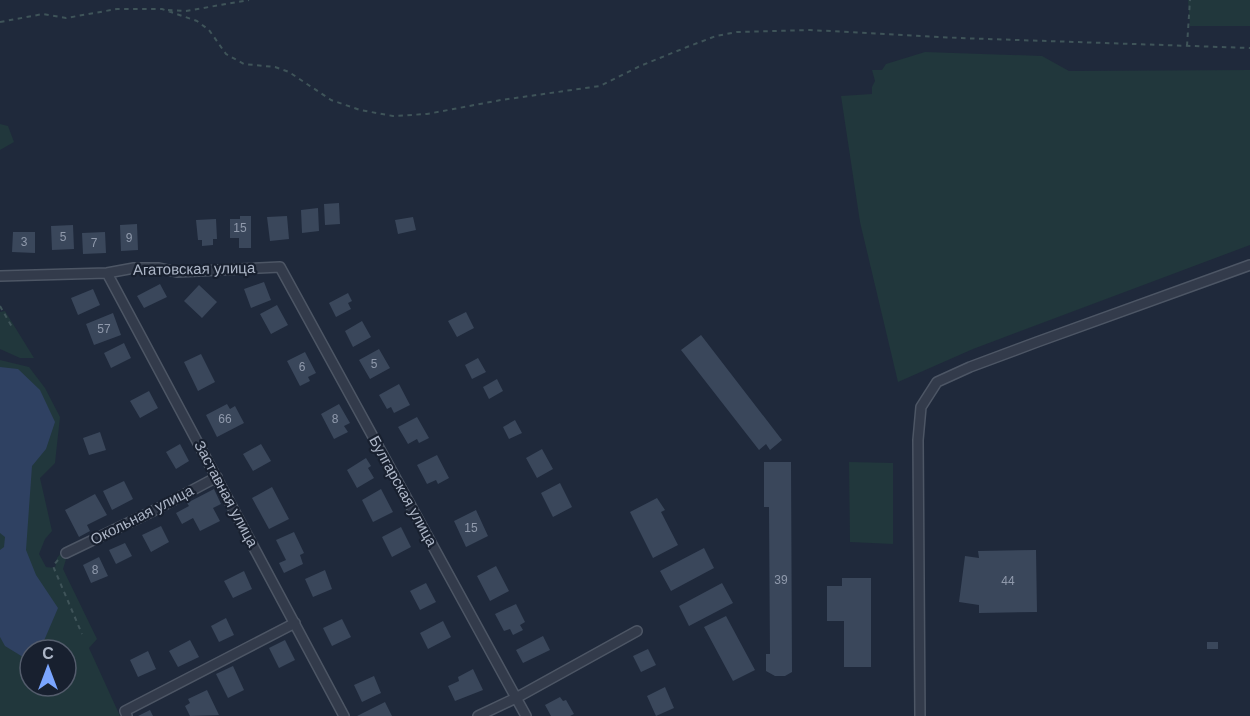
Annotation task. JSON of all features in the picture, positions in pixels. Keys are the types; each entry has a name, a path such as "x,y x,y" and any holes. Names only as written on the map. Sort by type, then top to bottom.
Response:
{"street":[{"path":"921,716 918,440 921,407 938,382 1015,350 1250,265"},
{"name":"Агатовская улица","path":"0,276 107,273 134,268 159,268 177,272 280,267"},
{"name":"Булгарская улица","path":"280,267 526,716"},
{"name":"Заставная улица","path":"107,273 344,716"},
{"name":"Окольная улица","path":"66,553 217,477"},
{"path":"127,716 125,711 295,623"},
{"path":"478,716 516,698 637,631"}],"path":[{"path":"0,22 43,14 66,18 117,9 186,11 249,0"},
{"path":"1187,46 1190,0"},
{"path":"162,9 197,21 209,30 226,54 244,64 289,72 331,100 360,110 393,116 427,114 501,100 600,86 640,66 687,47 716,36 737,32 810,30 1250,48"},
{"path":"0,306 12,327"},
{"path":"66,553 53,566 82,634"}],"green space":[{"path":"1188,0 1250,0 1250,26 1190,26"},
{"path":"925,52 1042,56 1069,71 1250,70 1250,245 973,349 898,382 860,222 841,96 872,94 875,81 872,70 882,70 886,64"},
{"path":"0,124 8,126 14,142 0,150"},
{"path":"5,311 34,358 20,358 0,349 0,312"},
{"path":"0,360 29,367 45,388 60,417 55,463 40,478 52,531 45,539 39,554 46,567 55,568 57,558 65,548 69,550 63,569 97,639 89,648 120,716 0,716"},
{"path":"849,462 893,463 893,544 850,542"}],"water":[{"path":"0,367 18,369 40,390 55,422 46,449 32,466 26,550 36,575 58,608 45,638 18,638 18,654 5,646 0,637 0,550 4,547 5,537 0,533"}],"building":[{"path":"339,203 340,224 325,225 324,204"},
{"path":"318,208 319,231 302,233 301,210"},
{"path":"240,216 251,216 251,248 239,248 239,238 230,238 230,219 240,219"},
{"path":"287,216 289,239 270,241 267,217"},
{"path":"413,217 416,230 398,234 395,220"},
{"path":"216,219 217,239 213,239 213,245 202,246 202,240 198,240 196,220"},
{"path":"137,224 138,250 121,251 120,225"},
{"path":"73,225 74,249 52,250 51,226"},
{"path":"13,232 35,232 35,253 12,252"},
{"path":"105,232 106,253 83,254 82,233"},
{"path":"264,282 271,300 251,308 244,289"},
{"path":"160,284 167,297 144,308 137,296"},
{"path":"199,285 217,302 202,318 184,301"},
{"path":"93,289 100,305 78,315 71,298"},
{"path":"348,293 352,301 348,303 351,309 336,317 329,303"},
{"path":"277,305 288,325 271,334 260,314"},
{"path":"466,312 474,328 457,337 448,321"},
{"path":"113,313 121,335 94,345 86,324"},
{"path":"362,321 371,337 353,347 345,331"},
{"path":"701,335 782,440 770,450 766,444 759,450 681,350"},
{"path":"124,343 131,358 111,368 104,353"},
{"path":"379,349 390,368 370,379 359,360"},
{"path":"305,352 316,373 308,377 310,381 300,386 287,361"},
{"path":"201,354 215,382 198,391 184,362"},
{"path":"478,358 486,372 472,379 465,365"},
{"path":"497,379 503,391 489,399 483,387"},
{"path":"399,384 410,405 394,413 391,407 387,409 379,395"},
{"path":"149,391 158,408 140,418 130,401"},
{"path":"227,404 230,409 235,406 244,423 217,437 206,415"},
{"path":"339,404 350,423 344,426 348,432 334,439 321,414"},
{"path":"417,417 429,438 419,443 417,439 408,444 398,427"},
{"path":"515,420 522,433 509,439 503,427"},
{"path":"100,432 106,450 89,455 83,438"},
{"path":"180,444 189,461 176,469 166,452"},
{"path":"261,444 271,461 253,471 243,454"},
{"path":"542,449 553,469 537,478 526,458"},
{"path":"437,455 449,478 438,484 436,480 427,484 417,465"},
{"path":"366,458 371,466 368,468 374,478 357,488 347,470"},
{"path":"764,462 791,462 792,672 785,676 775,676 766,671 766,654 770,654 769,507 764,507"},
{"path":"124,481 133,499 112,510 103,491"},
{"path":"560,483 572,507 553,517 541,493"},
{"path":"272,487 289,519 269,529 252,498"},
{"path":"214,489 221,504 213,508 220,521 200,531 193,518 182,524 176,513 189,506 187,503"},
{"path":"381,489 393,512 373,522 362,500"},
{"path":"95,494 107,515 87,525 90,531 79,537 65,510"},
{"path":"657,498 665,510 661,512 678,545 653,558 630,512"},
{"path":"476,510 488,536 466,547 454,521"},
{"path":"161,526 169,542 151,552 142,535"},
{"path":"401,527 411,547 392,557 382,537"},
{"path":"294,532 304,553 300,555 303,564 284,573 279,563 286,560 276,540"},
{"path":"125,543 132,556 116,564 109,550"},
{"path":"704,548 714,568 671,591 660,571"},
{"path":"1036,550 1037,612 979,613 979,605 959,602 965,556 979,558 978,551"},
{"path":"99,557 108,576 91,583 83,565"},
{"path":"496,566 509,591 490,601 477,576"},
{"path":"325,570 332,589 313,597 305,579"},
{"path":"244,571 252,589 233,598 224,581"},
{"path":"842,578 871,578 871,667 844,667 844,621 827,621 827,586 842,586"},
{"path":"426,583 436,602 420,610 410,591"},
{"path":"722,583 733,603 689,626 679,606"},
{"path":"516,604 525,622 520,625 523,630 513,635 510,629 504,631 495,614"},
{"path":"726,616 755,670 733,681 704,627"},
{"path":"226,618 234,635 219,642 211,626"},
{"path":"342,619 351,637 332,646 323,628"},
{"path":"443,621 451,637 428,649 420,633"},
{"path":"543,636 550,650 523,663 516,650"},
{"path":"190,640 199,657 178,667 169,651"},
{"path":"285,640 295,660 279,668 269,648"},
{"path":"1207,642 1218,642 1218,649 1207,649"},
{"path":"648,649 656,665 641,672 633,656"},
{"path":"148,651 156,669 138,677 130,660"},
{"path":"233,666 244,690 228,698 216,674"},
{"path":"473,669 483,690 455,701 448,686 459,681 458,677"},
{"path":"374,676 381,693 362,702 354,685"},
{"path":"665,687 674,708 656,716 647,696"},
{"path":"207,690 219,715 190,716 185,706 190,703 188,699"},
{"path":"560,697 563,701 566,700 574,714 551,716 545,705"},
{"path":"385,702 392,716 357,716"},
{"path":"150,710 153,716 138,716"}]}
